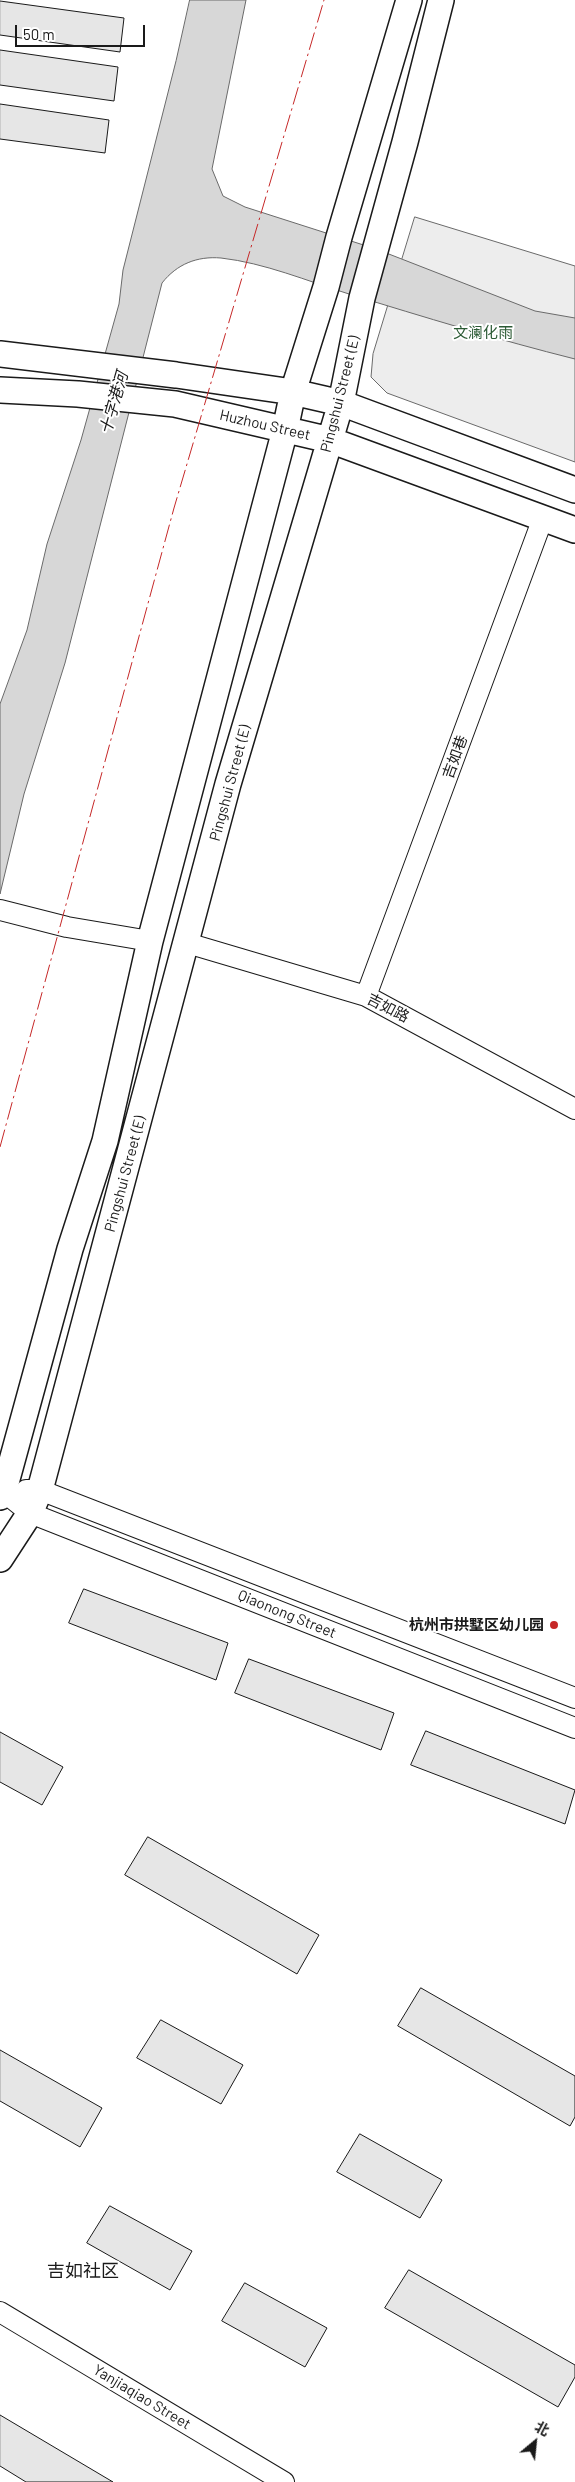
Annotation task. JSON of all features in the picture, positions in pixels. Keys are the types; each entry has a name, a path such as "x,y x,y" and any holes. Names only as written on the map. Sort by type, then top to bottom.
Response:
{"main road":[{"name":"Pingshui Street (E)","path":"1,1492 70,1249 105,1141 150,941 285,430 293,392 326,287 409,0"},
{"name":"Pingshui Street (E)","path":"0,1559 35,1501 187,943 228,784 341,403 362,298 441,0"},
{"path":"0,354 176,375 293,392 341,403 575,490"},
{"name":"Huzhou Street","path":"0,390 78,394 175,404 330,440 575,530"}],"street":[{"name":"吉如巷","path":"366,996 543,518"},
{"path":"0,910 67,927 150,941"},
{"name":"吉如路","path":"187,943 366,996 575,1109"},
{"name":"Qiaonong Street","path":"1,1492 35,1501 575,1698"},
{"name":"Qiaonong Street","path":"35,1501 575,1728"},
{"name":"Yanjiaqiao Street","path":"0,2312 284,2482"}],"shaded area":[{"name":"文澜化雨","path":"415,217 575,266 575,462 387,393 371,377 373,354"}],"water":[{"name":"十字港河","path":"190,0 246,0 212,169 223,196 245,207 376,249 535,311 575,318 575,359 462,328 270,268 237,260 204,258 181,266 168,276 162,283 65,663 24,794 0,894 0,704 27,630 47,544 81,440 119,304 123,270"}],"building":[{"path":"0,1 124,18 120,52 0,35"},
{"path":"0,50 118,67 114,101 0,85"},
{"path":"0,104 109,120 105,153 0,139"},
{"path":"84,1589 228,1643 216,1680 69,1623"},
{"path":"249,1659 394,1713 381,1750 235,1693"},
{"path":"426,1731 575,1790 565,1824 411,1765"},
{"path":"0,1732 63,1767 42,1805 0,1782"},
{"path":"148,1837 319,1935 297,1974 125,1875"},
{"path":"421,1988 575,2076 575,2117 570,2126 398,2026"},
{"path":"161,2020 243,2065 221,2104 137,2058"},
{"path":"0,2050 102,2108 80,2147 0,2101"},
{"path":"360,2134 442,2180 420,2218 337,2172"},
{"path":"110,2206 192,2251 170,2290 87,2243"},
{"path":"409,2270 575,2365 575,2377 558,2407 385,2308"},
{"path":"245,2283 327,2328 305,2367 222,2321"},
{"path":"0,2415 113,2482 26,2482 0,2466"}],"power":[{"path":"0,1147 174,508 324,0"}],"place":[{"name":"杭州市拱墅区幼儿园","path":"554,1625"}],"district":[{"name":"吉如社区","path":"83,2271"}]}
